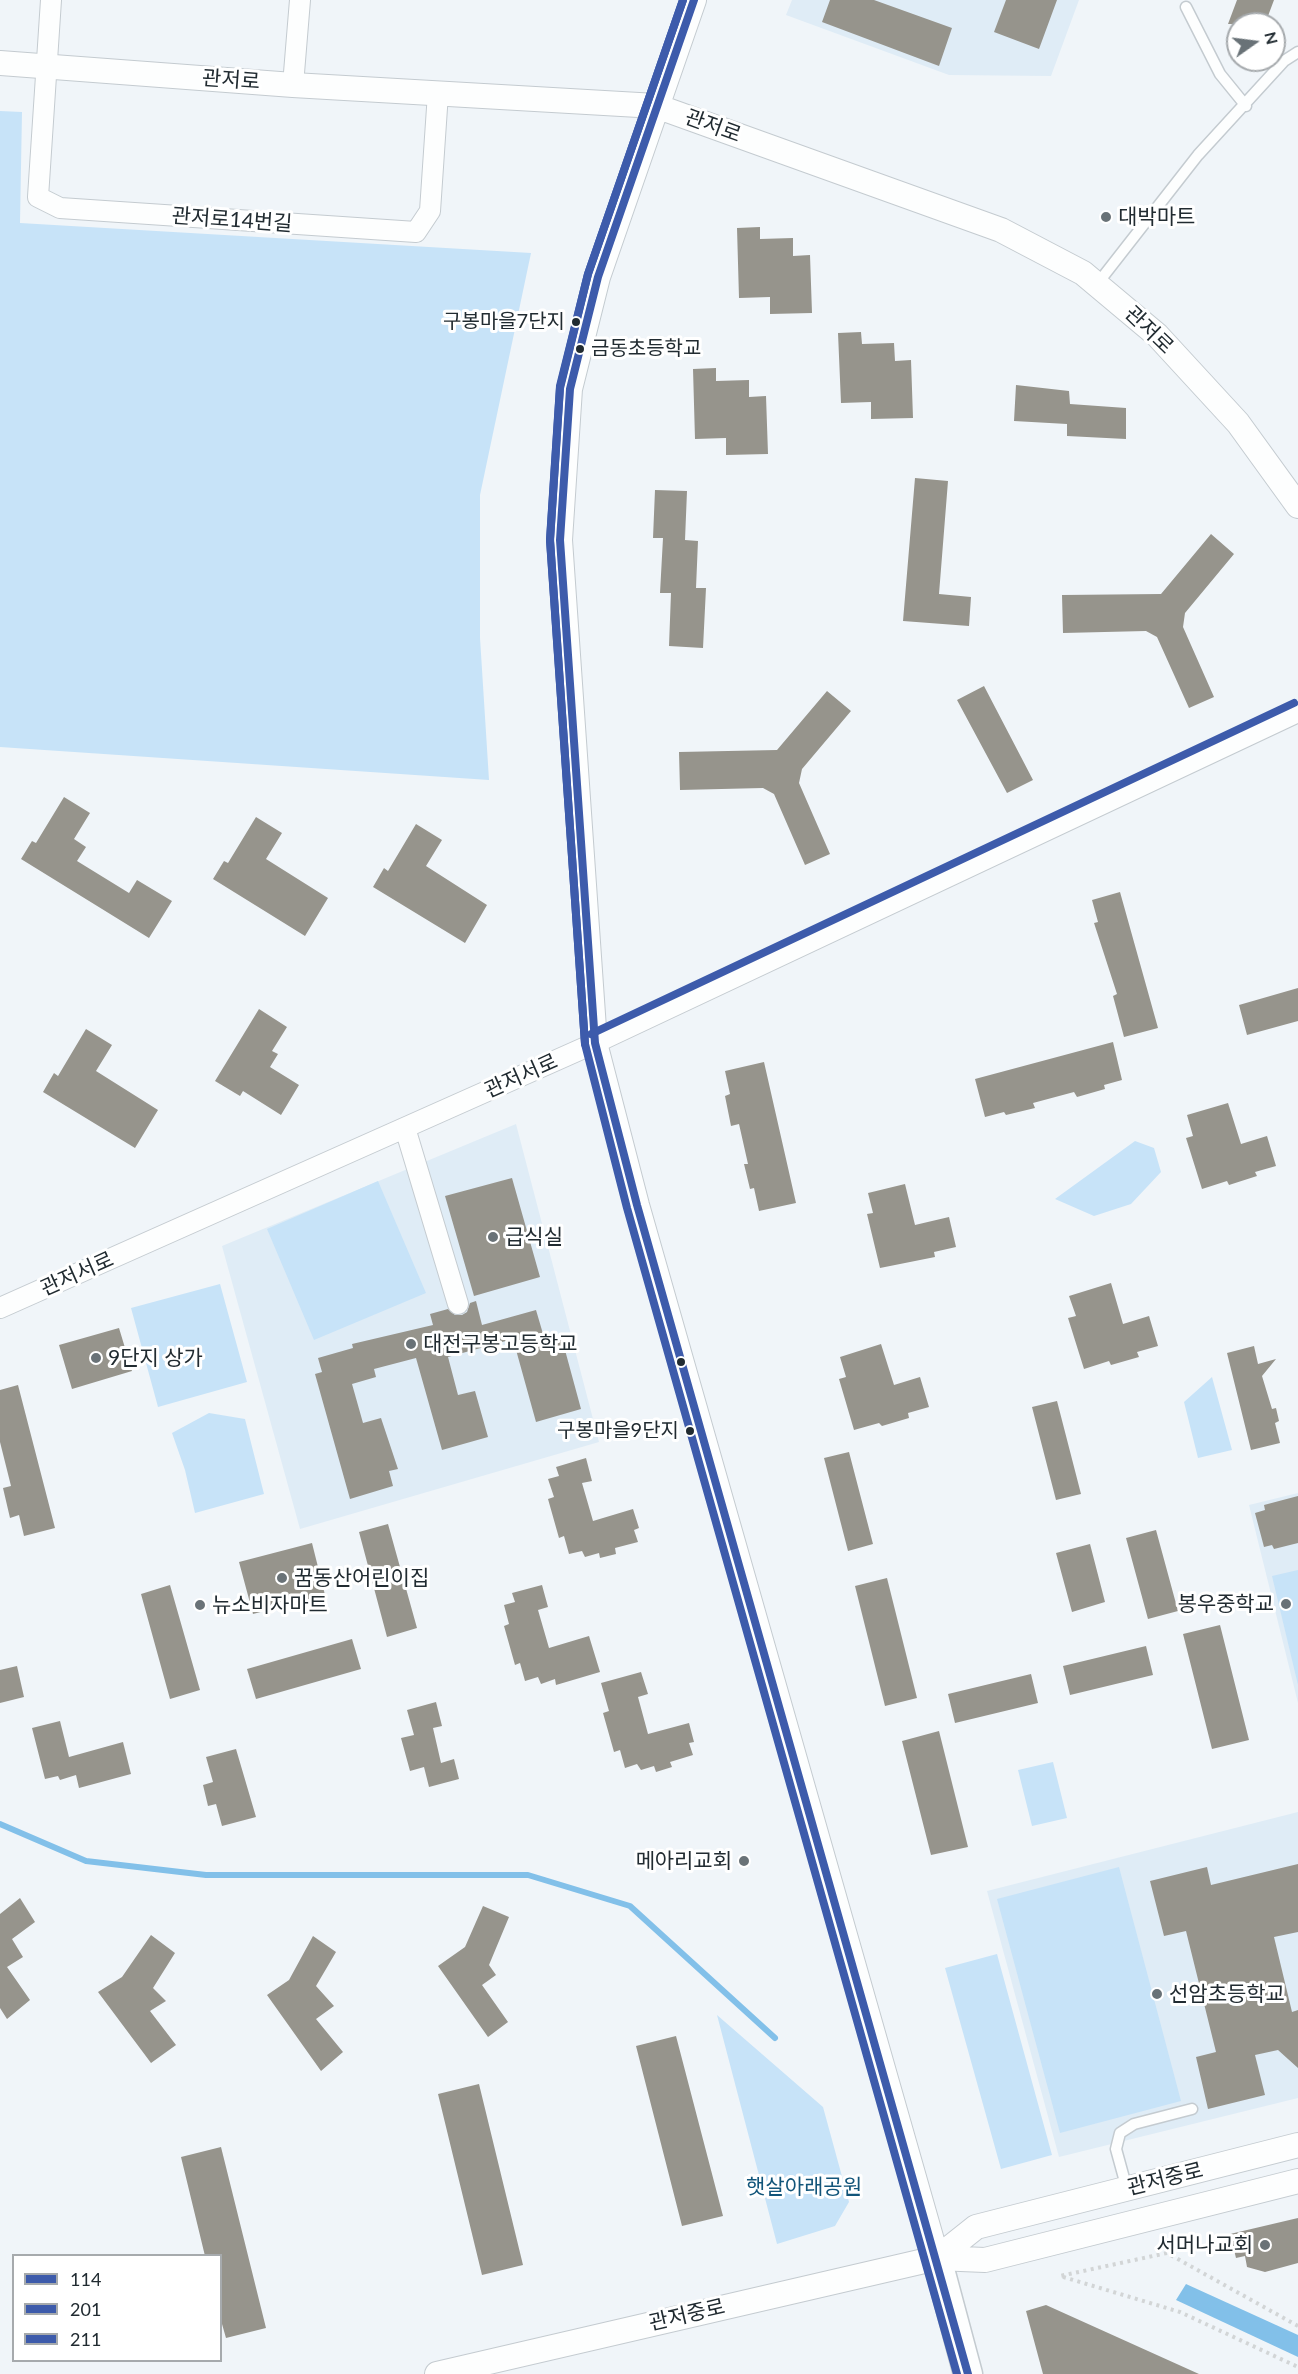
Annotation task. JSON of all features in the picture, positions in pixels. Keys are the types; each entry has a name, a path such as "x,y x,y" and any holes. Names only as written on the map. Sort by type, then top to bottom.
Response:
{"main road":[{"path":"937,2258 968,2374"}],"street":[{"path":"46,67 51,0"},
{"path":"293,85 300,0"},
{"path":"694,0 598,277 570,389 561,528 595,1043 637,1205 937,2258"},
{"name":"관저로","path":"0,63 293,85 656,106 1001,230 1036,246 1098,284 1157,335 1238,423 1298,506"},
{"name":"관저로14번길","path":"46,67 38,197 60,208 83,210 416,232 430,211 438,93"},
{"name":"관저서로","path":"0,1308 595,1043 1298,712"},
{"path":"405,1128 458,1304"},
{"name":"관저중로","path":"937,2258 976,2227 1298,2145"},
{"name":"관저중로","path":"437,2374 488,2368 937,2258 985,2260 1298,2181"}],"lane":[{"path":"1186,7 1220,74 1246,106"},
{"path":"1098,284 1198,155 1246,106 1284,61 1298,52"},
{"path":"1127,2189 1116,2150 1120,2133 1134,2124 1192,2109"}],"path":[{"path":"1298,2326 1167,2253 1060,2276 1180,2312 1298,2367"}],"shaded area":[{"path":"792,0 1079,0 1051,76 949,75 786,15"},
{"name":"대전구봉고등학교","path":"516,1124 599,1442 300,1529 222,1246"},
{"name":"봉우중학교","path":"1298,1493 1298,1703 1249,1505"},
{"name":"선암초등학교","path":"1298,1812 1298,2098 1059,2157 987,1891"}],"green space":[{"path":"0,111 22,112 20,223 531,253 480,495 480,638 489,780 0,747"},
{"path":"1135,1141 1154,1148 1161,1172 1131,1204 1094,1216 1055,1199"},
{"path":"378,1181 426,1293 314,1340 267,1229"},
{"path":"220,1284 247,1382 158,1407 131,1308"},
{"path":"1212,1377 1232,1450 1198,1458 1184,1402"},
{"path":"209,1413 245,1419 264,1494 195,1513 185,1470 172,1433"},
{"path":"1298,1570 1298,1685 1272,1576"},
{"path":"1053,1762 1067,1818 1032,1826 1018,1770"},
{"path":"1119,1867 1181,2101 1060,2133 997,1899"},
{"path":"997,1954 1052,2155 1001,2169 945,1968"},
{"name":"햇살아래공원","path":"717,2015 823,2107 849,2202 835,2226 777,2244"}],"water":[{"path":"1186,2284 1298,2335 1298,2357 1176,2300"}],"building":[{"path":"830,0 874,0 952,28 939,66 822,22"},
{"path":"1006,0 1057,0 1039,49 994,32"},
{"path":"1237,0 1274,0 1270,12 1232,12"},
{"path":"760,227 760,239 793,238 793,256 810,255 812,313 770,314 770,297 739,298 737,228"},
{"path":"861,332 862,344 894,343 895,361 911,360 913,418 871,419 871,402 841,403 838,333"},
{"path":"716,368 716,381 749,380 749,397 766,396 768,454 726,455 726,438 695,439 693,369"},
{"path":"1016,385 1069,391 1070,404 1126,408 1126,439 1067,436 1067,424 1014,421"},
{"path":"915,478 948,481 939,594 971,597 969,626 903,621"},
{"path":"655,490 687,491 685,540 698,541 696,588 706,588 703,648 669,646 671,593 660,593 663,538 653,538"},
{"path":"1211,534 1234,554 1185,613 1183,627 1214,697 1189,708 1157,637 1146,631 1063,633 1062,595 1161,594"},
{"path":"984,686 1033,780 1007,793 957,700"},
{"path":"827,691 851,711 802,769 799,783 830,854 805,865 774,794 763,788 680,790 679,752 777,750"},
{"path":"64,797 90,813 74,839 86,847 77,861 129,893 137,880 172,901 149,938 21,859 32,841 36,843"},
{"path":"256,817 282,833 266,859 328,898 305,936 213,879 224,861 228,863"},
{"path":"416,824 442,840 426,866 487,905 465,943 373,887 384,868 388,871"},
{"path":"1120,892 1158,1028 1124,1037 1113,996 1117,994 1094,923 1098,922 1092,900"},
{"path":"1298,988 1298,1021 1247,1035 1239,1005"},
{"path":"259,1009 287,1027 272,1051 278,1054 270,1067 299,1085 281,1115 243,1091 240,1096 215,1081"},
{"path":"86,1029 112,1045 96,1071 158,1110 135,1148 43,1092 54,1073 58,1076"},
{"path":"1113,1042 1122,1080 1104,1085 1105,1089 1077,1097 1074,1092 1033,1103 1035,1108 985,1117 975,1079"},
{"path":"764,1062 796,1203 759,1211 754,1188 750,1189 744,1164 748,1164 739,1124 731,1126 725,1096 730,1094 725,1071"},
{"path":"1228,1103 1241,1144 1267,1136 1276,1166 1255,1172 1257,1176 1229,1185 1227,1181 1202,1189 1186,1138 1193,1136 1187,1115"},
{"name":"급식실","path":"512,1178 540,1277 474,1296 445,1196"},
{"path":"905,1184 915,1225 949,1217 956,1247 934,1252 935,1257 880,1268 867,1214 873,1213 868,1193"},
{"path":"1111,1283 1123,1324 1149,1316 1158,1346 1137,1352 1139,1357 1111,1365 1109,1361 1084,1369 1068,1318 1076,1316 1069,1296"},
{"path":"476,1301 482,1325 536,1310 546,1344 562,1339 581,1409 536,1422 513,1339 448,1357 458,1395 475,1391 488,1437 442,1450 416,1358 374,1369 376,1377 352,1384 363,1423 381,1418 398,1469 389,1471 393,1486 350,1499 315,1374 322,1372 318,1358 353,1348 352,1344 433,1325 430,1314 448,1309 455,1315 462,1315 467,1312 470,1303"},
{"name":"9단지 상가","path":"119,1328 132,1371 72,1389 59,1345"},
{"path":"881,1344 894,1385 920,1377 929,1407 908,1413 909,1418 882,1426 879,1423 854,1430 839,1379 846,1377 840,1357"},
{"path":"1254,1346 1258,1364 1276,1359 1262,1376 1272,1409 1276,1408 1279,1421 1275,1423 1280,1443 1251,1450 1227,1353"},
{"path":"18,1385 55,1528 24,1536 19,1515 10,1518 3,1488 11,1486 0,1442 0,1390"},
{"path":"1057,1401 1081,1494 1056,1500 1032,1407"},
{"path":"849,1452 873,1544 848,1551 824,1458"},
{"path":"586,1458 592,1481 582,1483 593,1521 633,1509 639,1528 634,1530 638,1542 615,1548 616,1554 600,1558 599,1553 585,1557 582,1551 569,1554 564,1536 559,1538 548,1499 554,1497 548,1479 559,1476 556,1467"},
{"path":"1298,1496 1298,1543 1274,1549 1272,1545 1264,1547 1255,1513 1265,1510 1264,1505"},
{"path":"388,1524 417,1628 387,1637 359,1532"},
{"path":"1156,1530 1178,1611 1148,1619 1126,1538"},
{"name":"꿈동산어린이집","path":"312,1543 325,1595 253,1614 239,1562"},
{"path":"1090,1544 1105,1602 1072,1612 1056,1553"},
{"path":"887,1578 917,1698 885,1706 855,1586"},
{"path":"170,1585 200,1690 170,1699 141,1594"},
{"path":"542,1585 548,1607 538,1610 549,1648 589,1636 600,1672 556,1685 555,1679 541,1684 538,1677 525,1681 520,1663 515,1665 504,1626 509,1624 504,1605 515,1602 512,1593"},
{"path":"1220,1625 1249,1740 1212,1749 1183,1634"},
{"path":"352,1639 361,1669 256,1699 247,1669"},
{"path":"1146,1646 1153,1675 1070,1695 1063,1666"},
{"path":"17,1666 24,1697 0,1703 0,1670"},
{"path":"641,1672 648,1694 638,1697 648,1734 689,1723 694,1742 689,1743 693,1755 670,1762 672,1767 656,1772 654,1766 641,1770 637,1764 625,1768 620,1750 614,1752 603,1713 609,1711 601,1683"},
{"path":"1031,1674 1038,1703 955,1723 948,1694"},
{"path":"436,1702 442,1726 433,1728 441,1763 454,1759 459,1779 429,1787 424,1767 410,1771 401,1738 414,1735 407,1710"},
{"path":"60,1721 69,1757 123,1742 131,1774 79,1788 76,1775 60,1780 58,1776 45,1779 32,1728"},
{"path":"939,1731 968,1847 931,1855 902,1741"},
{"path":"236,1749 256,1817 222,1826 216,1804 208,1806 203,1785 213,1782 206,1757"},
{"path":"1298,1864 1298,1932 1274,1937 1292,2012 1298,2010 1298,2068 1278,2050 1255,2055 1265,2095 1208,2109 1196,2057 1216,2052 1186,1931 1164,1936 1150,1881 1207,1867 1211,1885"},
{"path":"20,1898 35,1922 12,1939 23,1957 7,1967 30,2000 7,2019 0,2008 0,1914"},
{"path":"483,1906 509,1917 489,1965 496,1975 482,1985 508,2022 488,2037 438,1966 465,1947"},
{"path":"151,1935 175,1953 153,1988 166,2001 150,2011 176,2045 151,2063 98,1992 122,1977"},
{"path":"313,1936 336,1952 316,1986 334,2006 316,2019 343,2052 321,2071 267,1995 289,1980"},
{"path":"676,2036 723,2216 682,2226 636,2046"},
{"path":"479,2084 523,2265 482,2275 438,2094"},
{"path":"221,2147 266,2328 226,2338 222,2324 222,2254 205,2254 181,2157"},
{"name":"서머나교회","path":"1298,2218 1298,2263 1265,2272 1247,2267 1245,2256 1236,2258 1230,2234"},
{"path":"1046,2305 1199,2374 1043,2374 1026,2311"}],"waterway":[{"path":"0,1824 86,1861 206,1875 528,1875 630,1906 775,2038"}],"transit line":[{"name":"201","path":"683,0 588,274 560,386 550,539 585,1044 627,1208 957,2374"},
{"name":"211","path":"585,1044 550,541 560,388 588,274 683,0"},
{"name":"114","path":"694,0 598,277 570,389 560,540 595,1043 637,1205 968,2374"},
{"name":"211","path":"591,1034 1294,703"}],"place":[{"name":"대박마트","path":"1106,217"},
{"name":"구봉마을7단지","path":"576,322"},
{"name":"금동초등학교","path":"580,349"},
{"name":"급식실","path":"493,1237"},
{"name":"대전구봉고등학교","path":"411,1344"},
{"name":"9단지 상가","path":"96,1358"},
{"name":"구봉마을9단지","path":"690,1431"},
{"name":"꿈동산어린이집","path":"282,1578"},
{"name":"봉우중학교","path":"1286,1604"},
{"name":"뉴소비자마트","path":"200,1605"},
{"name":"메아리교회","path":"744,1861"},
{"name":"선암초등학교","path":"1157,1994"},
{"name":"서머나교회","path":"1265,2245"}]}
